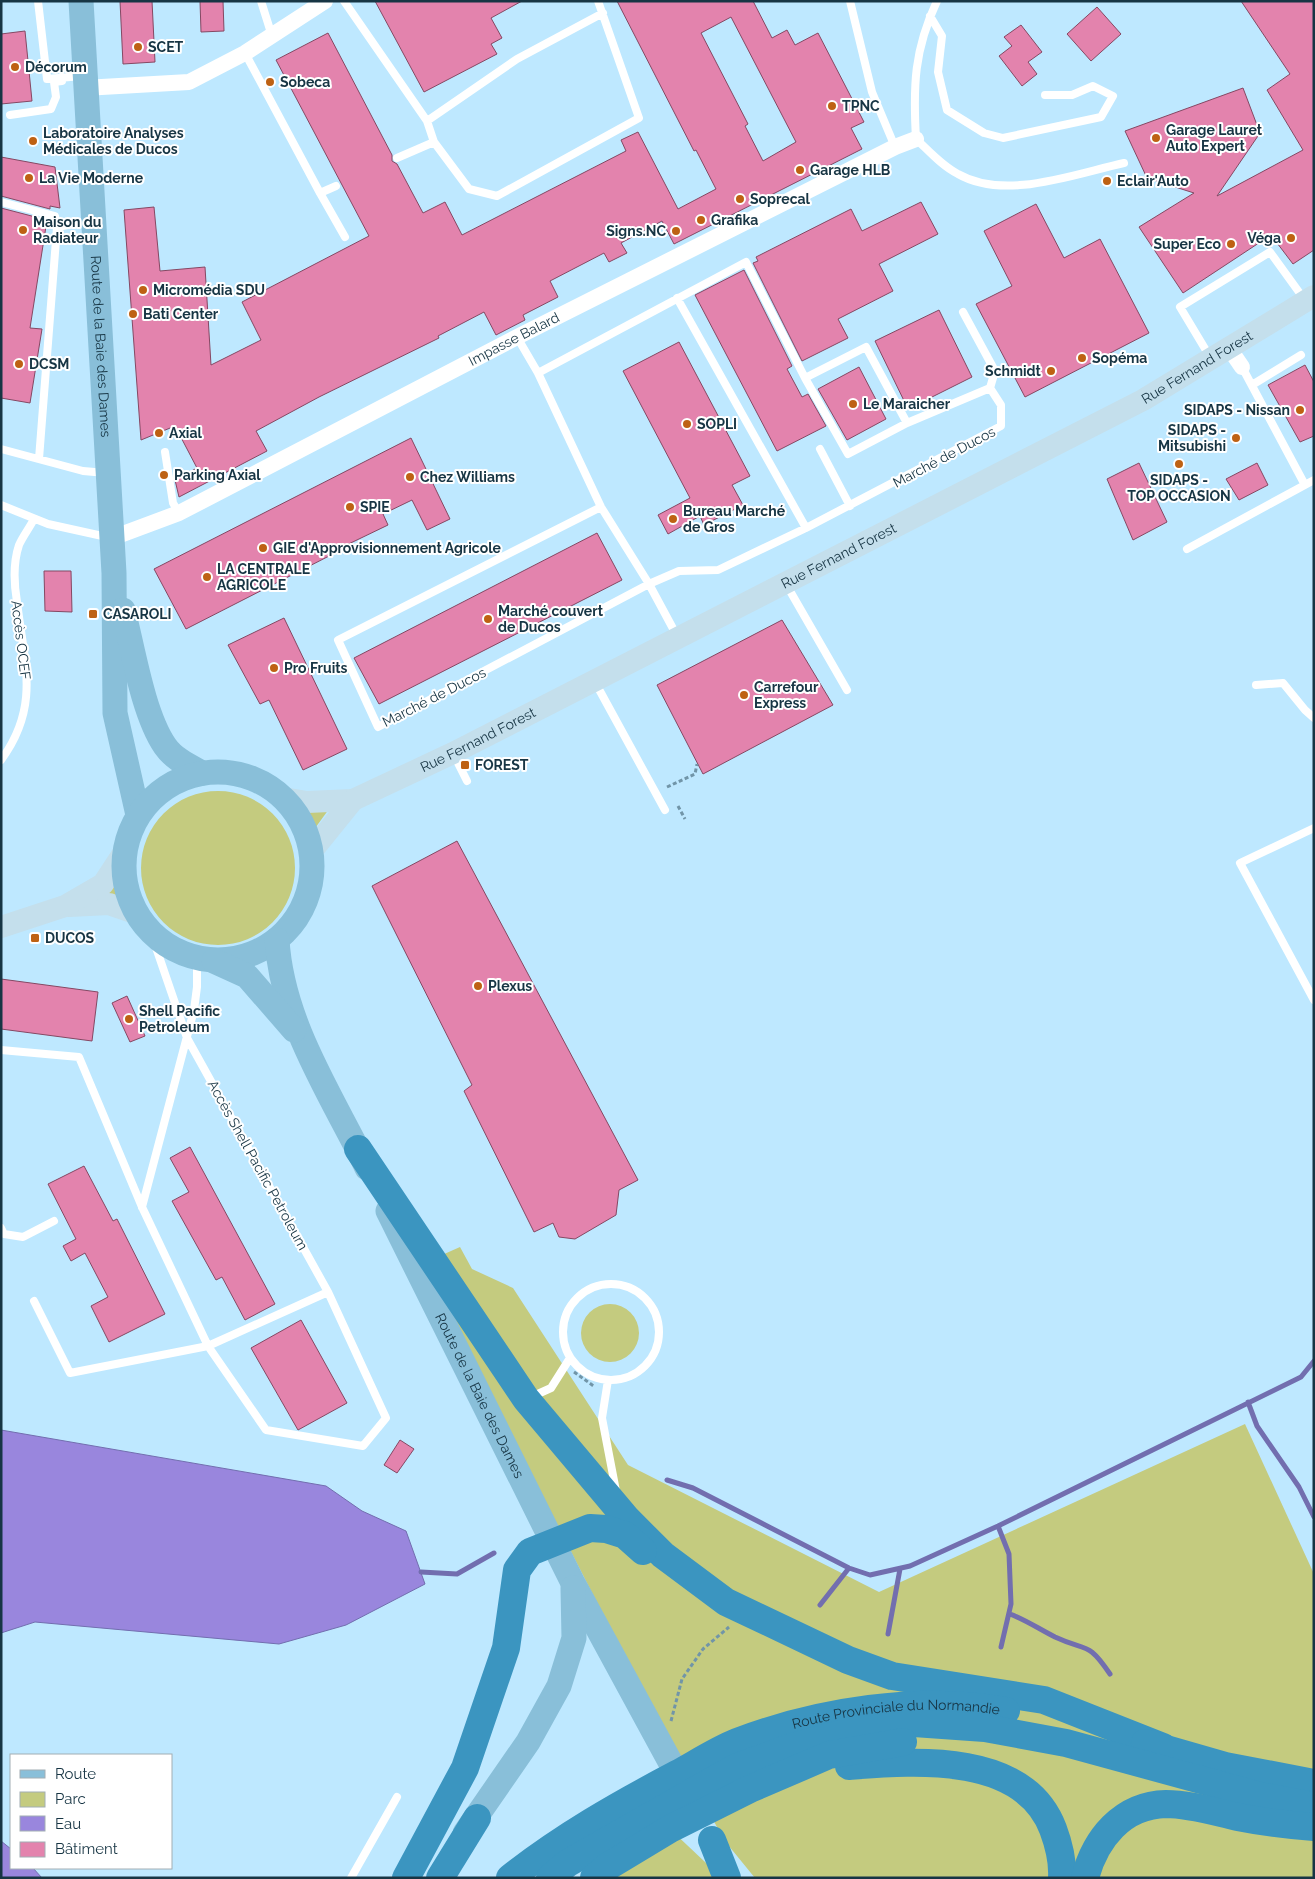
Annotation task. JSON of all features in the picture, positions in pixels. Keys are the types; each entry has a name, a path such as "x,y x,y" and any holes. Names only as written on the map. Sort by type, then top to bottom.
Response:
{"highway":[{"path":"358,1149 526,1399 618,1505 627,1519 663,1555 736,1607"},
{"path":"406,1878 465,1768 506,1648 517,1570 530,1552 590,1528 606,1528 625,1535 690,1590 736,1607 848,1660 892,1676 1044,1700 1163,1747"},
{"name":"Route Provinciale du Normandie","path":"510,1878 537,1857 611,1808 736,1742 795,1724 860,1710 928,1705 1003,1710 1163,1747 1225,1766 1314,1783"},
{"name":"Route Provinciale du Normandie","path":"550,1878 568,1863 735,1768 792,1747 859,1729 914,1723 985,1728 1066,1743 1260,1796 1314,1806"},
{"path":"594,1878 607,1867 670,1829 829,1754 892,1742 939,1740 1100,1762 1219,1784"},
{"path":"793,1771 898,1762 946,1764 991,1773 1017,1783 1036,1801 1050,1821 1060,1846 1062,1878"},
{"path":"1085,1878 1094,1849 1104,1835 1120,1819 1152,1806 1185,1806 1243,1818 1314,1828"},
{"path":"440,1878 476,1818"},
{"path":"709,1834 727,1878"}],"main road":[{"name":"Route de la Baie des Dames","path":"81,1 84,81 94,220 114,572 115,713 138,815"},
{"name":"Route de la Baie des Dames","path":"114,572 152,723 165,747 177,759 202,773"},
{"name":"Route de la Baie des Dames","path":"202,773 177,781 155,795 138,815 129,833 124,852 124,884 135,914 151,933 164,944 247,976 302,1039"},
{"path":"202,773 231,773 259,782 283,798 302,822 311,852 312,876 306,900 294,922 277,940 257,952 235,959 204,959"},
{"name":"Route de la Baie des Dames","path":"277,940 278,962 302,1039 570,1576 667,1738 709,1834"},
{"path":"428,1878 476,1818 528,1742 559,1686 574,1638 570,1576"},
{"path":"709,1834 736,1878"}],"street":[{"path":"84,81 189,82 245,53 325,1"},
{"name":"Impasse Balard","path":"112,538 179,513 517,337 895,146 916,139"},
{"name":"Rue Fernand Forest","path":"283,798 307,802 353,800 453,753 1143,400 1310,298"},
{"path":"1220,354 1242,367"},
{"name":"Rue Fernand Forest","path":"311,852 353,800"},
{"path":"1,927 66,906 103,884 124,852"},
{"path":"66,906 109,904 135,914"}],"lane":[{"path":"38,1 47,79 84,81"},
{"path":"261,1 272,36"},
{"path":"344,1 427,121 434,142 469,189 497,196 639,118 598,1"},
{"path":"850,1 872,92 895,146"},
{"path":"938,1 921,40 914,94 916,139 958,175 990,185 1023,186 1124,163"},
{"path":"427,121 518,59 603,13"},
{"path":"930,16 942,36 938,72 946,110 984,133 1002,138 1101,117 1112,96 1093,86 1072,94 1045,95"},
{"path":"245,53 345,237"},
{"path":"10,115 51,109 56,97 54,82 84,81"},
{"path":"397,158 434,142"},
{"path":"320,193 336,186"},
{"path":"1,202 55,216 57,227 40,460"},
{"path":"57,227 94,220"},
{"path":"1220,354 1180,307 1270,252 1310,298"},
{"path":"538,373 746,262 805,378 848,454 907,423 990,388"},
{"path":"677,298 806,528"},
{"name":"Marché de Ducos","path":"601,507 338,640 378,727 649,584 679,571 718,570 850,506 1001,426 1000,405 990,388 995,371 963,312"},
{"path":"517,337 538,373 601,507 649,584 678,638"},
{"path":"805,378 866,347 907,423"},
{"path":"1252,385 1301,355"},
{"path":"1242,367 1305,485"},
{"path":"1,449 83,472 108,473"},
{"path":"820,449 850,506"},
{"path":"165,452 173,503 179,513"},
{"path":"1187,549 1314,480"},
{"path":"1,505 48,524 112,538"},
{"name":"Accès OCEF","path":"1,760 15,742 24,710 28,679 14,580 19,546 34,519"},
{"path":"785,583 847,690"},
{"path":"594,681 665,810"},
{"path":"1256,685 1283,683 1314,718"},
{"path":"453,753 467,782"},
{"path":"1314,828 1240,863 1314,1000"},
{"name":"Accès Shell Pacific Petroleum","path":"1,1050 79,1057 142,1207 208,1346 266,1430 363,1446 386,1418 328,1292 187,1038 151,933"},
{"path":"142,1207 187,1038 204,959"},
{"path":"1,1228 4,1234 23,1237 54,1221"},
{"path":"612,1284 631,1289 643,1296 652,1307 657,1320 659,1336 655,1351 646,1364 636,1373 608,1380 587,1373 570,1358 564,1345 562,1331 565,1316 580,1295 600,1285 612,1284"},
{"path":"34,1301 70,1373 208,1346 328,1292"},
{"path":"526,1399 551,1388 570,1358"},
{"path":"608,1380 602,1418 618,1505"},
{"path":"351,1878 396,1797"}],"path":[{"path":"667,787 696,774 697,764"},
{"path":"572,1371 596,1388 595,1396"},
{"path":"667,1738 682,1679 736,1607"}],"green space":[{"path":"218,791 247,797 261,804 272,814 282,825 289,839 295,868 289,897 282,911 272,922 261,932 247,939 218,945 189,939 175,932 164,922 154,911 147,897 141,868 147,839 154,825 164,814 175,804 189,797"},
{"path":"329,809 313,831 303,810"},
{"path":"121,881 126,906 96,897"},
{"path":"460,1247 472,1269 513,1288 628,1465 879,1592 1245,1424 1314,1574 1314,1878 755,1878 724,1840 616,1640 424,1263"},
{"path":"610,1304 621,1306 631,1312 637,1322 639,1333 637,1344 631,1354 621,1360 610,1362 599,1360 589,1354 583,1344 581,1333 583,1322 589,1312 599,1306"},
{"path":"670,1829 722,1878 594,1878"}],"water":[{"path":"1,1430 326,1486 362,1511 406,1531 425,1584 346,1625 279,1644 35,1622 1,1633"},
{"path":"1,1841 10,1848 10,1869 34,1869 42,1878 1,1878"}],"building":[{"name":"SCET","path":"120,1 152,1 155,62 123,64"},
{"path":"200,1 223,1 224,31 201,32"},
{"path":"375,1 522,1 491,18 502,38 491,44 497,54 424,92"},
{"path":"617,1 753,1 772,38 787,30 795,45 818,33 864,122 851,128 862,149 674,244 662,221 621,243 627,253 609,262 604,253 550,281 558,297 523,315 525,320 496,335 484,312 438,336 439,338 319,397 256,431 267,451 179,497 175,480 197,468 175,426 141,440 124,210 154,207 160,271 205,267 211,365 261,340 242,302 369,236 276,60 328,33 392,155 392,161 397,164 423,213 445,202 462,235 626,151 621,140 638,132 678,209 716,189 696,150 694,151","holes":["731,17 796,142 763,161 745,126 748,124 701,33"]},
{"path":"1241,1 1314,1 1314,250 1293,264 1271,235 1183,293 1139,227 1194,193 1147,178 1125,131 1243,88 1260,133 1217,196 1303,150 1267,90 1290,74"},
{"path":"1097,7 1121,34 1091,61 1067,34"},
{"path":"1021,25 1042,52 1028,62 1037,74 1022,86 999,56 1012,46 1004,37"},
{"name":"Décorum","path":"25,31 32,101 1,104 1,34"},
{"name":"La Vie Moderne","path":"1,157 55,167 60,208 50,206 50,209 1,196"},
{"path":"921,202 938,234 879,264 893,291 838,319 848,338 802,361 753,263 758,261 756,257 851,209 862,231"},
{"path":"1036,204 1064,258 1100,239 1149,333 1025,397 976,304 1012,286 984,231"},
{"path":"1,208 47,220 30,328 42,329 30,403 1,398"},
{"path":"744,270 792,366 787,369 802,397 808,394 826,426 777,451 695,295"},
{"path":"939,310 972,377 908,409 875,341"},
{"name":"SOPLI","path":"679,342 750,476 732,485 743,505 704,525 700,516 668,534 658,515 690,498 623,371"},
{"path":"1305,365 1314,382 1314,436 1300,442 1268,385"},
{"name":"Le Maraicher","path":"859,367 886,419 847,440 818,389"},
{"path":"411,438 450,519 427,530 412,500 383,514 388,525 332,552 333,554 186,629 154,569"},
{"path":"1139,463 1167,522 1133,540 1107,479"},
{"path":"1257,463 1268,485 1239,500 1226,479"},
{"name":"Marché couvert de Ducos","path":"597,533 622,580 379,704 354,658"},
{"path":"44,571 71,571 72,612 45,611"},
{"name":"Pro Fruits","path":"284,618 347,749 303,770 269,700 260,704 228,645"},
{"name":"Carrefour Express","path":"782,620 833,705 703,774 657,685"},
{"name":"Plexus","path":"457,841 638,1180 619,1190 616,1215 575,1239 559,1237 553,1223 534,1232 464,1091 472,1085 372,886"},
{"path":"1,979 98,992 92,1041 1,1029"},
{"name":"Shell Pacific Petroleum","path":"127,996 145,1036 130,1042 112,1003"},
{"path":"190,1147 275,1304 245,1320 222,1277 216,1280 172,1201 189,1192 170,1158"},
{"path":"84,1166 113,1221 117,1219 165,1314 109,1342 91,1306 108,1297 85,1253 71,1261 63,1246 76,1239 48,1184"},
{"path":"301,1320 347,1403 298,1430 251,1348"},
{"path":"400,1440 414,1449 397,1473 384,1465"}],"waterway":[{"path":"667,1480 693,1488 849,1568 870,1575 910,1566 998,1526 1301,1377 1314,1361"},
{"path":"1248,1402 1257,1426 1299,1487 1314,1517"},
{"path":"998,1526 1009,1554 1011,1604 1001,1647"},
{"path":"421,1572 457,1574 494,1553"},
{"path":"820,1605 849,1568"},
{"path":"888,1634 900,1569"},
{"path":"1010,1614 1066,1642 1086,1648 1096,1656 1110,1674"}],"place":[{"name":"SCET","path":"138,47"},
{"name":"Décorum","path":"15,67"},
{"name":"Sobeca","path":"270,82"},
{"name":"TPNC","path":"832,106"},
{"name":"Garage Lauret Auto Expert","path":"1156,138"},
{"name":"Laboratoire Analyses Médicales de Ducos","path":"33,141"},
{"name":"Garage HLB","path":"800,170"},
{"name":"La Vie Moderne","path":"29,178"},
{"name":"Eclair'Auto","path":"1107,181"},
{"name":"Soprecal","path":"740,199"},
{"name":"Grafika","path":"701,220"},
{"name":"Maison du Radiateur","path":"23,230"},
{"name":"Signs.NC","path":"676,231"},
{"name":"Véga","path":"1291,238"},
{"name":"Super Eco","path":"1231,244"},
{"name":"Micromédia SDU","path":"143,290"},
{"name":"Bati Center","path":"133,314"},
{"name":"Sopéma","path":"1082,358"},
{"name":"DCSM","path":"19,364"},
{"name":"Schmidt","path":"1051,371"},
{"name":"Le Maraicher","path":"853,404"},
{"name":"SIDAPS - Nissan","path":"1300,410"},
{"name":"SOPLI","path":"687,424"},
{"name":"Axial","path":"159,433"},
{"name":"SIDAPS - Mitsubishi","path":"1236,438"},
{"name":"SIDAPS - TOP OCCASION","path":"1179,464"},
{"name":"Parking Axial","path":"164,475"},
{"name":"Chez Williams","path":"410,477"},
{"name":"SPIE","path":"350,507"},
{"name":"Bureau Marché de Gros","path":"673,519"},
{"name":"GIE d'Approvisionnement Agricole","path":"263,548"},
{"name":"LA CENTRALE AGRICOLE","path":"207,577"},
{"name":"CASAROLI","path":"93,614"},
{"name":"Marché couvert de Ducos","path":"488,619"},
{"name":"Pro Fruits","path":"274,668"},
{"name":"Carrefour Express","path":"744,695"},
{"name":"FOREST","path":"465,765"},
{"name":"DUCOS","path":"35,938"},
{"name":"Plexus","path":"478,986"},
{"name":"Shell Pacific Petroleum","path":"129,1019"}]}
